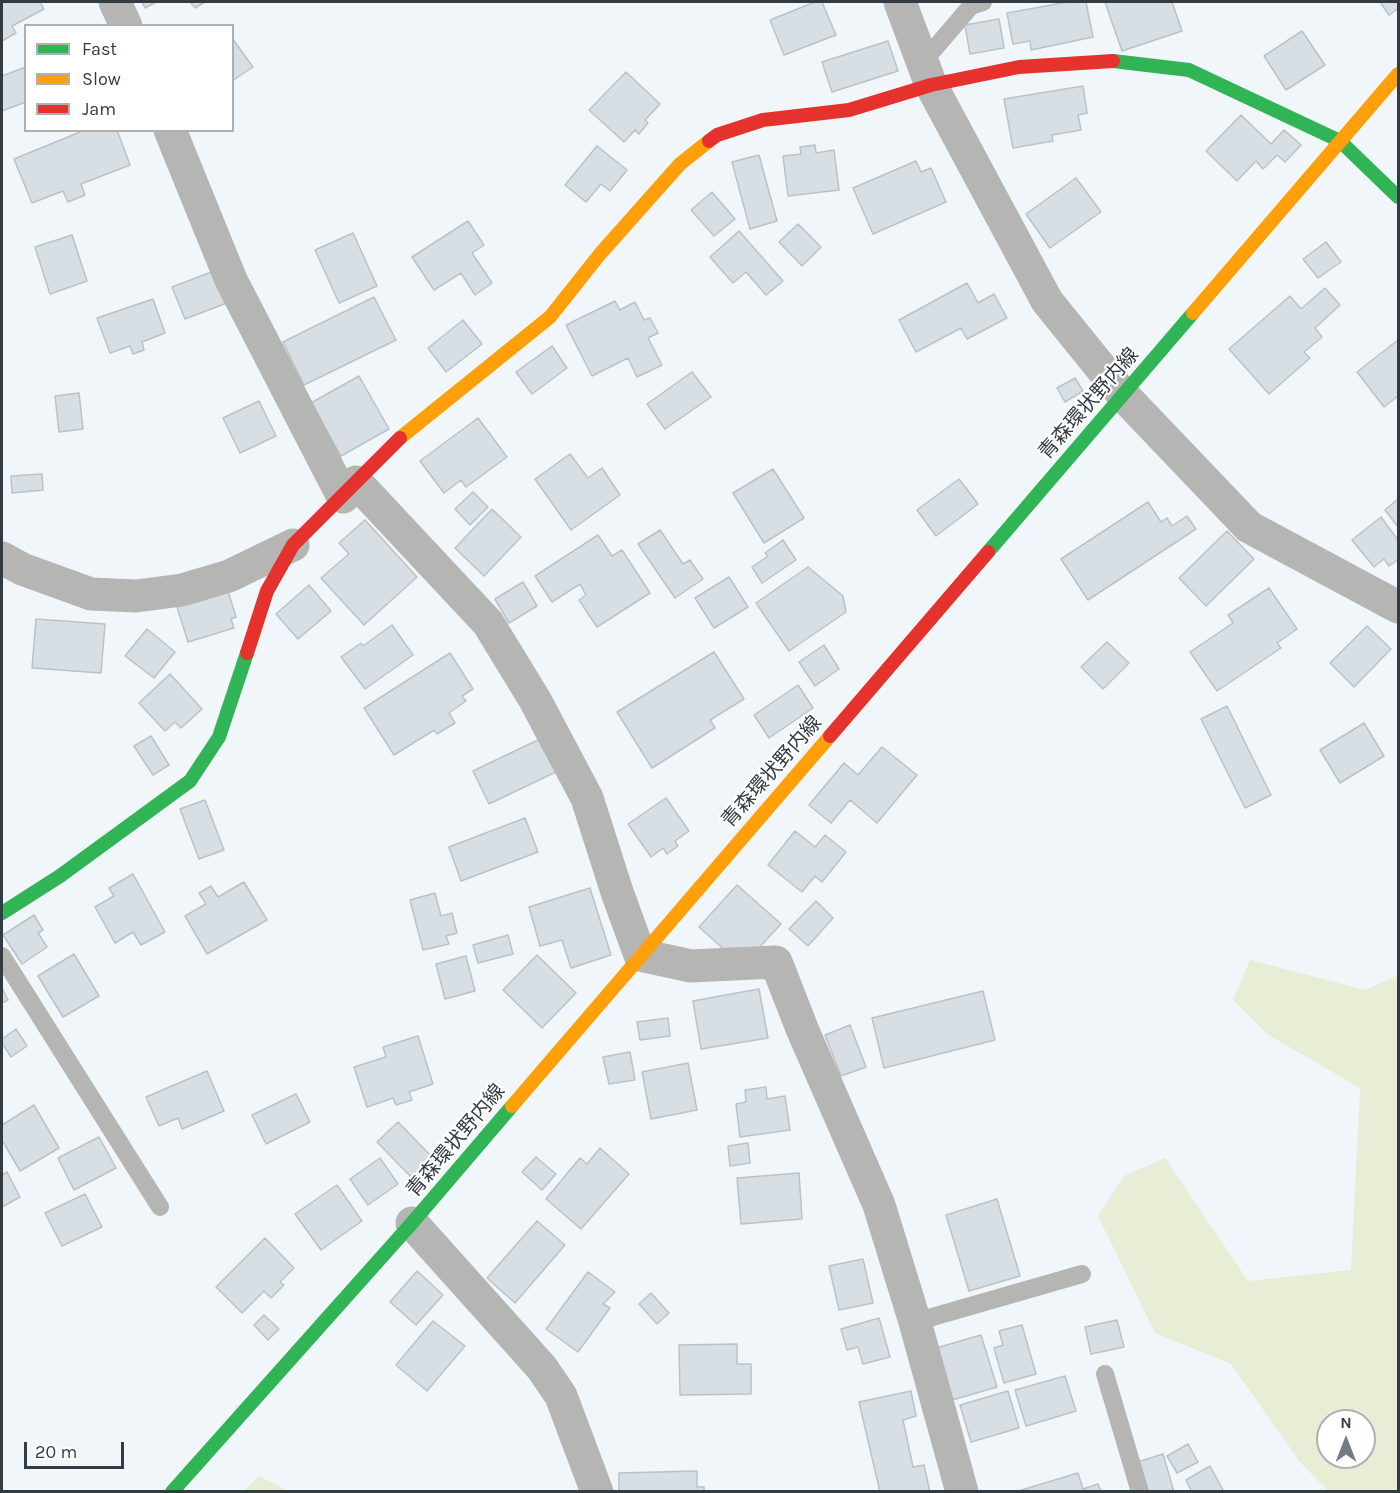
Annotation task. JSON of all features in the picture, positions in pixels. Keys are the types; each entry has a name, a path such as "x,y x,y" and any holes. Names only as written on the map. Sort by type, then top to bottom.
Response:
{"main road":[{"path":"2,913 60,876 190,781 219,737 267,591 292,545 394,444 550,317 600,254 680,164 717,135 763,120 849,110 927,74 1109,61 1189,70 1340,141 1398,197"},
{"name":"青森環状野内線","path":"172,1491 412,1223 1398,74"}],"street":[{"path":"116,2 125,24"},
{"path":"900,2 927,74 1047,301 1123,395 1249,527 1398,607"},
{"path":"171,132 231,280 350,489 488,622 535,700 587,798 640,955 691,966 776,962 803,1031 879,1205 915,1322 962,1491"},
{"path":"2,558 22,569 91,594 136,596 182,590 229,576 292,545"},
{"path":"412,1223 542,1368 561,1396 597,1491"}],"lane":[{"path":"927,74 971,6 983,2"},
{"path":"2,956 160,1207"},
{"path":"915,1322 1082,1274"},
{"path":"1105,1374 1140,1491"}],"green space":[{"path":"1250,960 1365,990 1398,975 1398,1491 1328,1491 1300,1462 1231,1364 1155,1333 1098,1216 1124,1176 1165,1158 1248,1281 1351,1270 1360,1088 1267,1034 1233,1000"},
{"path":"259,1476 288,1491 244,1491"}],"building":[{"path":"2,2 40,2 44,9 12,26 16,33 2,41"},
{"path":"142,2 156,2 145,8"},
{"path":"190,2 205,2 195,8"},
{"path":"815,2 822,2 836,35 784,55 770,20"},
{"path":"1068,2 1086,2 1093,37 1031,50 1030,41 1013,44 1007,13"},
{"path":"1105,2 1172,2 1182,31 1122,51"},
{"path":"1380,2 1398,2 1398,9 1389,15"},
{"path":"999,19 1004,48 970,54 965,25"},
{"path":"1302,31 1325,65 1286,90 1264,56"},
{"path":"234,41 253,67 234,80"},
{"path":"888,41 898,71 832,92 822,62"},
{"path":"24,68 24,103 2,111 2,76"},
{"path":"626,72 660,104 645,120 648,123 639,134 635,130 624,142 589,110"},
{"path":"1083,86 1087,113 1078,115 1081,130 1052,135 1053,141 1013,148 1004,99"},
{"path":"1241,115 1271,144 1284,130 1301,145 1285,162 1277,155 1263,169 1256,161 1237,181 1206,151"},
{"path":"80,132 118,132 130,165 81,184 85,195 68,202 63,191 32,203 14,159"},
{"path":"815,145 816,153 834,150 839,190 788,196 783,156 801,154 800,147"},
{"path":"597,146 627,170 610,191 601,184 586,202 565,185"},
{"path":"759,155 777,221 750,229 732,162"},
{"path":"916,161 921,172 931,168 946,202 873,234 853,188"},
{"path":"1076,178 1101,212 1050,248 1026,214"},
{"path":"712,192 735,219 714,236 691,210"},
{"path":"468,221 484,245 472,253 492,283 475,295 461,273 434,290 412,257"},
{"path":"798,224 821,247 802,266 779,242"},
{"path":"739,231 783,281 766,295 746,272 733,283 710,257"},
{"path":"353,233 377,286 339,303 315,250"},
{"path":"72,235 87,281 50,294 35,247"},
{"path":"1326,242 1341,262 1318,278 1303,259"},
{"path":"214,271 227,303 185,319 172,287"},
{"path":"967,283 978,303 994,294 1007,318 967,339 961,328 916,352 899,320"},
{"path":"1325,288 1340,305 1315,328 1322,337 1304,352 1310,358 1269,394 1229,349 1290,296 1301,309"},
{"path":"374,297 396,340 304,385 283,342"},
{"path":"153,299 165,333 142,342 144,350 133,354 130,346 110,353 97,318"},
{"path":"615,301 620,310 635,302 644,320 650,318 658,333 648,338 662,365 637,377 628,358 592,376 566,325"},
{"path":"463,320 482,344 446,372 428,348"},
{"path":"1398,340 1398,396 1384,407 1357,372"},
{"path":"552,346 567,368 532,394 516,372"},
{"path":"692,372 711,397 665,429 647,404"},
{"path":"359,376 389,429 341,456 311,403"},
{"path":"1075,378 1083,391 1065,402 1057,388"},
{"path":"79,393 83,429 59,432 55,396"},
{"path":"259,401 276,436 240,453 223,418"},
{"path":"478,418 507,457 466,487 461,480 444,493 420,461"},
{"path":"570,454 588,478 602,468 620,495 571,530 535,479"},
{"path":"773,469 804,518 764,543 733,493"},
{"path":"42,474 43,490 12,493 11,476"},
{"path":"959,479 978,504 936,536 917,510"},
{"path":"473,492 488,507 470,525 455,509"},
{"path":"1398,499 1398,527 1385,510"},
{"path":"1148,502 1161,522 1167,518 1172,526 1187,516 1196,529 1088,600 1061,559"},
{"path":"492,509 521,537 484,576 455,548"},
{"path":"1381,517 1398,540 1398,560 1389,566 1384,559 1374,567 1352,540"},
{"path":"365,520 417,577 364,625 321,578 349,554 339,543"},
{"path":"660,530 683,564 690,560 703,579 675,598 638,544"},
{"path":"1227,531 1254,559 1206,606 1179,578"},
{"path":"598,535 612,556 622,550 650,593 597,627 579,600 586,595 580,584 552,602 535,576"},
{"path":"783,540 796,560 762,583 752,567 768,556 765,553"},
{"path":"808,567 843,596 846,612 789,651 756,603"},
{"path":"729,577 748,607 714,628 695,598"},
{"path":"523,582 537,606 509,623 495,599"},
{"path":"309,585 331,611 298,639 276,614"},
{"path":"1269,588 1297,629 1277,643 1281,648 1217,691 1190,652 1233,623 1228,615"},
{"path":"228,591 236,617 231,619 234,628 188,642 177,607"},
{"path":"36,619 105,624 101,673 32,668"},
{"path":"392,625 413,655 365,689 341,657 361,643 363,646"},
{"path":"1367,626 1391,649 1354,687 1330,663"},
{"path":"147,629 175,652 154,678 125,656"},
{"path":"1107,642 1129,663 1103,689 1081,667"},
{"path":"824,645 839,669 815,686 799,662"},
{"path":"714,652 744,699 710,720 715,728 652,768 617,712"},
{"path":"450,653 473,689 462,696 466,701 449,713 455,723 437,734 434,730 394,755 364,708"},
{"path":"170,674 202,709 181,728 175,722 165,731 139,703"},
{"path":"798,685 813,708 769,738 754,715"},
{"path":"1227,706 1271,795 1245,808 1201,719"},
{"path":"1364,723 1384,756 1340,783 1320,750"},
{"path":"151,736 169,765 153,775 134,746"},
{"path":"542,738 558,771 489,804 473,771"},
{"path":"882,747 917,775 877,823 850,800 831,823 809,805 844,763 858,775"},
{"path":"666,798 689,831 675,841 678,846 667,854 663,848 651,857 628,824"},
{"path":"205,800 224,850 199,859 180,809"},
{"path":"525,818 538,852 461,881 449,847"},
{"path":"795,831 815,847 825,835 846,852 822,882 815,876 802,892 768,865"},
{"path":"133,874 165,932 141,945 133,932 115,943 95,907 114,896 109,888"},
{"path":"244,882 267,920 207,954 185,916 206,904 199,893 211,886 218,897"},
{"path":"737,885 781,924 756,951 728,953 699,927"},
{"path":"590,888 611,955 571,968 562,940 540,946 529,907"},
{"path":"435,893 441,916 452,913 457,933 446,936 449,944 423,950 410,900"},
{"path":"816,901 833,918 808,946 789,929"},
{"path":"34,915 43,930 38,933 47,947 22,964 3,935"},
{"path":"508,935 513,954 478,963 473,945"},
{"path":"74,954 99,996 63,1017 38,976"},
{"path":"537,955 576,993 542,1028 503,990"},
{"path":"466,956 475,991 445,999 436,964"},
{"path":"2,988 8,1000 2,1003"},
{"path":"759,989 768,1038 701,1049 693,1001"},
{"path":"983,991 995,1040 884,1068 872,1018"},
{"path":"668,1018 670,1036 640,1040 637,1022"},
{"path":"850,1025 866,1067 841,1076 825,1035"},
{"path":"16,1029 27,1046 11,1057 2,1039"},
{"path":"418,1036 433,1084 409,1092 412,1100 396,1105 393,1098 367,1107 354,1067 386,1057 383,1047"},
{"path":"630,1052 635,1080 609,1084 603,1057"},
{"path":"688,1063 697,1110 651,1119 642,1072"},
{"path":"207,1071 224,1111 182,1129 178,1118 159,1126 146,1097"},
{"path":"766,1087 767,1099 785,1096 790,1130 740,1137 736,1104 746,1102 745,1090"},
{"path":"296,1094 310,1122 266,1144 252,1115"},
{"path":"34,1105 59,1148 20,1171 2,1140 2,1125"},
{"path":"398,1122 432,1157 411,1177 377,1142"},
{"path":"99,1137 116,1168 74,1190 58,1158"},
{"path":"748,1143 750,1163 730,1166 728,1146"},
{"path":"600,1148 629,1174 581,1229 546,1199 580,1158 587,1164"},
{"path":"536,1157 556,1174 542,1190 522,1172"},
{"path":"380,1158 398,1184 368,1205 350,1179"},
{"path":"7,1172 20,1197 2,1207 2,1175"},
{"path":"799,1173 802,1219 741,1224 737,1178"},
{"path":"337,1185 362,1221 321,1250 295,1214"},
{"path":"85,1194 102,1227 62,1246 45,1213"},
{"path":"997,1199 1020,1276 969,1291 946,1215"},
{"path":"537,1221 565,1245 515,1303 487,1278"},
{"path":"265,1238 294,1268 280,1282 284,1285 271,1298 264,1291 242,1313 216,1287"},
{"path":"863,1259 873,1303 839,1310 829,1266"},
{"path":"417,1271 443,1295 416,1325 390,1302"},
{"path":"588,1272 615,1292 603,1304 610,1308 578,1352 546,1329"},
{"path":"651,1293 669,1313 657,1324 639,1304"},
{"path":"264,1315 279,1329 268,1340 254,1325"},
{"path":"879,1318 890,1357 863,1364 858,1347 847,1350 841,1329"},
{"path":"1117,1320 1124,1347 1091,1354 1085,1327"},
{"path":"433,1321 465,1346 427,1391 396,1365"},
{"path":"1022,1325 1036,1374 1004,1383 994,1348 1003,1345 999,1331"},
{"path":"981,1335 997,1387 952,1400 936,1348"},
{"path":"737,1344 737,1364 751,1364 751,1394 680,1395 679,1345"},
{"path":"1065,1376 1076,1411 1026,1426 1015,1390"},
{"path":"911,1391 916,1416 903,1420 913,1467 924,1465 930,1492 880,1492 859,1402"},
{"path":"1008,1391 1019,1428 971,1442 960,1405"},
{"path":"1188,1444 1198,1462 1177,1473 1167,1456"},
{"path":"1163,1454 1174,1492 1147,1492 1138,1462"},
{"path":"1210,1466 1223,1490 1220,1492 1192,1492 1186,1480"},
{"path":"697,1471 697,1487 704,1487 704,1492 619,1492 619,1473"},
{"path":"1078,1473 1083,1489 1098,1484 1101,1492 1015,1492"}],"traffic: fast":[{"path":"1113,61 1189,70 1340,141 1398,197"},
{"path":"988,552 1193,313"},
{"path":"2,913 60,876 190,781 219,737 247,653"},
{"path":"172,1492 412,1223 512,1106"}],"traffic: slow":[{"path":"1193,313 1398,74"},
{"path":"400,438 550,317 600,254 680,164 709,141"},
{"path":"512,1106 830,736"}],"traffic: jam":[{"path":"709,141 717,135 763,120 849,110 931,85 1019,67 1113,61"},
{"path":"247,653 267,591 293,545 400,438"},
{"path":"830,736 988,552"}]}
